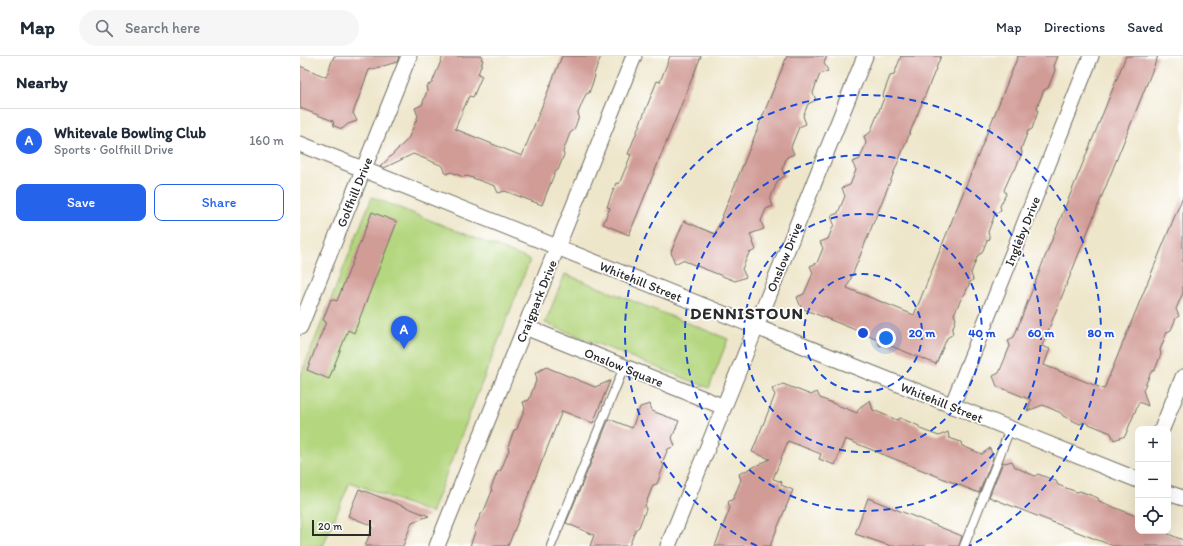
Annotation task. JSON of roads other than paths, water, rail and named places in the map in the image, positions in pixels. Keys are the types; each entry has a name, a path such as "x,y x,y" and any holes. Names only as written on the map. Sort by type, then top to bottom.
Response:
{"street":[{"name":"Golfhill Drive","path":"300,328 409,56"},
{"name":"Craigpark Drive","path":"437,546 634,56"},
{"name":"Onslow Drive","path":"668,546 865,56"},
{"name":"Ingleby Drive","path":"952,406 1091,56"},
{"name":"Whitehill Street","path":"300,144 1135,479"},
{"name":"Onslow Square","path":"525,327 724,407"},
{"path":"1163,426 1183,377"},
{"path":"1171,494 1183,498"}],"lane":[{"path":"551,546 624,367"},
{"path":"964,546 1010,429"}],"place":[{"name":"Whitevale Bowling Club","path":"404,349"}],"district":[{"name":"DENNISTOUN","path":"747,313"}]}
